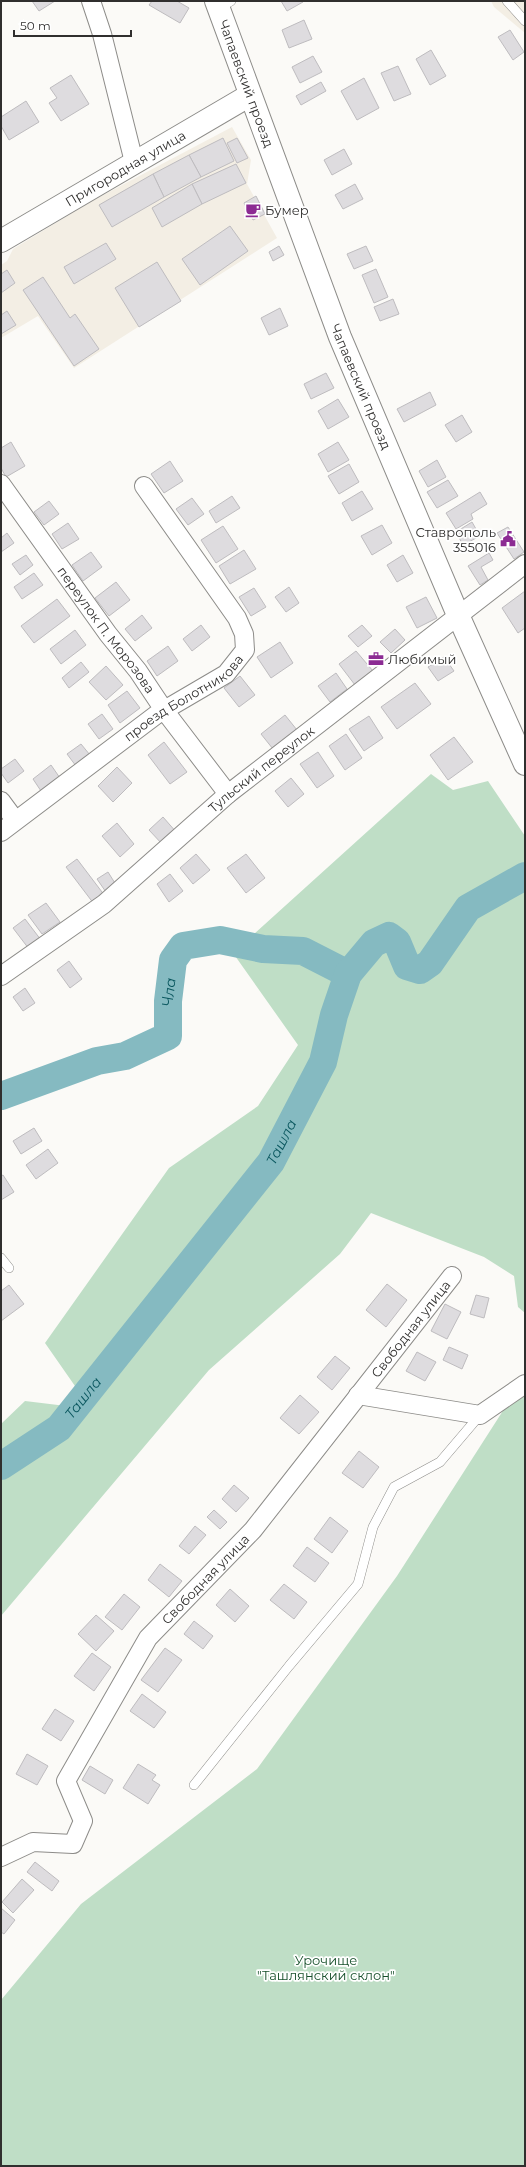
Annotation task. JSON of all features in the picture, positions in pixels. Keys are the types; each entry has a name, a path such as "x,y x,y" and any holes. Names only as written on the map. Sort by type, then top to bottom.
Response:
{"main road":[{"name":"Чапаевский проезд","path":"222,3 250,95 340,337 458,615 525,764"},
{"name":"Пригородная улица","path":"1,241 250,95"}],"street":[{"path":"90,1 102,34 134,162"},
{"name":"переулок П. Морозова","path":"1,484 164,710 228,794"},
{"name":"проезд Болотникова","path":"1,832 15,820 164,710 226,674 245,650 244,634 237,618 144,486"},
{"name":"Тульский переулок","path":"1,976 104,904 228,794 525,564"},
{"path":"1,801 15,820"},
{"name":"Свободная улица","path":"1,1858 33,1842 74,1844 83,1821 66,1781 148,1638 253,1530 452,1276"},
{"path":"358,1395 480,1415 525,1384"}],"lane":[{"path":"507,1 525,21"},
{"path":"1,1258 9,1268"},
{"path":"194,1785 289,1666 358,1584 373,1527 394,1487 440,1462 480,1415"}],"shaded area":[{"path":"491,1 525,1 525,33 494,7"},
{"path":"232,127 251,160 247,184 277,238 74,368 38,316 1,338 1,265 7,261 13,249 90,202"}],"green space":[{"path":"431,774 453,790 488,781 525,836 525,1313 518,1307 514,1276 484,1257 371,1213 340,1254 209,1370 1,1616 1,1424 25,1401 91,1409 45,1343 169,1168 258,1106 298,1045 233,953"},
{"name":"Урочище \"Ташлянский склон\"","path":"525,1396 525,2166 1,2166 1,2000 81,1904 257,1769 397,1576 506,1406"}],"building":[{"path":"32,1 55,1 39,11"},
{"path":"152,1 177,1 189,8 180,23 149,5"},
{"path":"281,1 303,1 303,2 287,11"},
{"path":"304,20 312,39 289,48 282,30"},
{"path":"510,30 524,52 513,60 498,37"},
{"path":"431,50 446,76 430,85 416,59"},
{"path":"313,56 322,72 300,83 292,67"},
{"path":"398,66 411,94 394,101 381,73"},
{"path":"71,75 89,104 61,121 49,103 57,98 50,88"},
{"path":"364,78 379,108 357,120 341,91"},
{"path":"321,82 326,91 301,105 296,96"},
{"path":"26,101 39,122 9,140 1,126 1,117"},
{"path":"223,138 234,161 201,177 189,155"},
{"path":"237,138 248,158 237,163 227,143"},
{"path":"344,149 352,164 332,175 324,160"},
{"path":"189,155 201,177 164,197 153,174"},
{"path":"236,164 246,183 202,204 192,184"},
{"path":"153,174 164,197 112,227 99,205"},
{"path":"192,184 202,204 162,227 152,208"},
{"path":"355,184 363,199 343,209 335,195"},
{"path":"256,196 265,214 253,220 244,203"},
{"path":"230,226 248,251 200,285 182,259"},
{"path":"106,243 116,259 74,284 64,267"},
{"path":"279,246 284,255 273,261 269,252"},
{"path":"366,246 373,261 354,269 347,254"},
{"path":"157,262 181,301 139,327 115,288"},
{"path":"376,269 388,297 374,303 362,275"},
{"path":"7,270 15,283 1,293 1,274"},
{"path":"43,277 70,318 75,314 99,349 74,366 23,290"},
{"path":"393,299 399,314 380,321 374,307"},
{"path":"280,308 288,326 269,335 261,318"},
{"path":"7,311 16,325 1,334 1,315"},
{"path":"326,373 334,388 311,399 304,384"},
{"path":"430,392 436,405 404,422 397,409"},
{"path":"338,399 349,417 328,429 318,411"},
{"path":"462,415 472,432 456,442 445,425"},
{"path":"11,442 25,466 6,477 1,468 1,448"},
{"path":"338,442 349,460 328,472 318,454"},
{"path":"437,460 446,477 428,487 419,471"},
{"path":"170,461 183,481 164,493 151,474"},
{"path":"349,464 359,482 339,494 328,476"},
{"path":"448,480 458,496 437,508 427,492"},
{"path":"362,491 373,509 352,521 342,503"},
{"path":"480,492 487,504 471,514 473,519 456,529 446,513"},
{"path":"232,496 240,508 216,523 209,511"},
{"path":"192,498 204,514 188,525 176,509"},
{"path":"49,501 59,514 44,525 34,512"},
{"path":"472,522 480,536 463,545 456,532"},
{"path":"68,523 79,539 62,549 52,534"},
{"path":"382,525 392,543 372,555 361,536"},
{"path":"223,526 238,549 216,563 201,540"},
{"path":"508,527 524,552 514,559 497,533"},
{"path":"7,533 14,543 1,552 1,538"},
{"path":"244,550 256,569 230,584 219,566"},
{"path":"91,552 102,567 83,581 72,565"},
{"path":"489,553 493,560 481,567 488,580 480,585 468,566"},
{"path":"26,555 33,565 20,575 12,564"},
{"path":"403,555 413,573 397,582 387,565"},
{"path":"34,573 43,585 22,599 14,587"},
{"path":"116,582 130,600 109,616 95,598"},
{"path":"289,587 299,603 286,612 275,597"},
{"path":"254,588 266,607 251,616 239,597"},
{"path":"525,591 525,628 518,633 502,608"},
{"path":"426,597 437,618 417,628 406,607"},
{"path":"57,599 70,616 34,643 21,626"},
{"path":"142,615 152,628 135,641 125,629"},
{"path":"201,625 210,637 192,651 183,639"},
{"path":"362,625 372,636 358,647 348,636"},
{"path":"395,629 405,640 391,653 380,642"},
{"path":"75,630 86,645 61,664 50,649"},
{"path":"280,642 293,663 271,678 257,657"},
{"path":"168,646 178,661 157,676 147,661"},
{"path":"356,651 373,671 355,685 339,664"},
{"path":"444,657 454,671 438,681 428,667"},
{"path":"81,662 89,672 69,688 62,678"},
{"path":"106,666 123,685 106,700 89,682"},
{"path":"336,673 347,689 330,702 318,686"},
{"path":"240,676 255,695 239,707 224,688"},
{"path":"415,683 431,704 397,729 381,707"},
{"path":"127,691 140,708 120,723 108,705"},
{"path":"102,714 113,729 99,739 88,724"},
{"path":"285,715 297,730 273,749 261,734"},
{"path":"369,716 383,738 364,751 349,729"},
{"path":"346,734 362,758 345,770 329,746"},
{"path":"454,737 473,762 448,780 430,755"},
{"path":"164,742 187,772 170,784 148,755"},
{"path":"81,744 90,755 76,766 67,754"},
{"path":"318,752 334,776 317,788 300,764"},
{"path":"15,759 24,771 8,783 1,773 1,769"},
{"path":"51,765 60,778 41,791 33,779"},
{"path":"117,767 132,783 113,802 98,786"},
{"path":"291,778 304,794 288,807 275,791"},
{"path":"163,817 177,833 163,845 149,830"},
{"path":"117,823 134,844 120,857 102,836"},
{"path":"196,854 210,870 193,884 180,868"},
{"path":"246,854 265,878 246,893 227,868"},
{"path":"77,859 105,896 94,904 66,867"},
{"path":"108,872 118,888 108,895 97,879"},
{"path":"170,874 183,891 169,902 157,884"},
{"path":"46,903 60,922 42,934 28,915"},
{"path":"25,919 41,940 29,949 13,928"},
{"path":"69,961 82,979 70,988 57,970"},
{"path":"25,988 35,1003 23,1011 13,997"},
{"path":"34,1128 42,1141 21,1154 13,1141"},
{"path":"48,1149 58,1163 36,1179 26,1165"},
{"path":"3,1175 14,1192 1,1200 1,1176"},
{"path":"387,1284 407,1300 386,1327 366,1310"},
{"path":"9,1285 24,1304 1,1321 1,1291"},
{"path":"476,1295 489,1298 484,1318 470,1314"},
{"path":"445,1304 461,1312 447,1339 431,1331"},
{"path":"449,1347 468,1355 462,1369 443,1360"},
{"path":"417,1352 436,1362 425,1381 406,1371"},
{"path":"335,1356 350,1368 332,1390 317,1377"},
{"path":"300,1395 319,1412 299,1434 280,1418"},
{"path":"359,1451 379,1467 363,1488 342,1473"},
{"path":"234,1485 249,1498 236,1512 222,1499"},
{"path":"214,1510 227,1522 220,1529 207,1517"},
{"path":"330,1517 348,1531 332,1553 314,1539"},
{"path":"195,1526 206,1535 189,1554 179,1546"},
{"path":"307,1547 329,1563 315,1582 293,1566"},
{"path":"160,1564 182,1581 169,1597 148,1580"},
{"path":"284,1584 307,1602 294,1619 270,1600"},
{"path":"230,1589 249,1606 235,1622 216,1605"},
{"path":"124,1594 140,1607 122,1630 105,1617"},
{"path":"96,1615 114,1631 96,1651 78,1634"},
{"path":"194,1621 213,1636 203,1649 184,1634"},
{"path":"165,1648 182,1660 158,1692 141,1680"},
{"path":"92,1653 111,1667 94,1691 74,1676"},
{"path":"142,1694 166,1712 154,1728 130,1711"},
{"path":"55,1709 74,1721 61,1741 42,1729"},
{"path":"27,1754 48,1766 37,1785 16,1774"},
{"path":"138,1764 156,1775 152,1780 160,1785 148,1804 123,1788"},
{"path":"90,1766 113,1780 105,1794 82,1780"},
{"path":"35,1862 59,1881 52,1891 27,1872"},
{"path":"22,1879 34,1890 13,1913 2,1902"},
{"path":"1,1908 15,1920 4,1934 1,1932"}],"waterway":[{"name":"Ташла","path":"1,1466 59,1428 271,1162 323,1062 334,1015 348,974 374,943 389,936 397,942 407,966 420,970 430,963 468,908 525,876"},
{"name":"Чла","path":"1,1096 97,1061 125,1056 168,1036 168,1001 173,960 183,946 220,940 263,949 303,951 348,974"}],"place":[{"name":"Бумер","path":"253,210"},
{"name":"Ставрополь 355016","path":"508,539"},
{"name":"Любимый","path":"376,659"}]}
